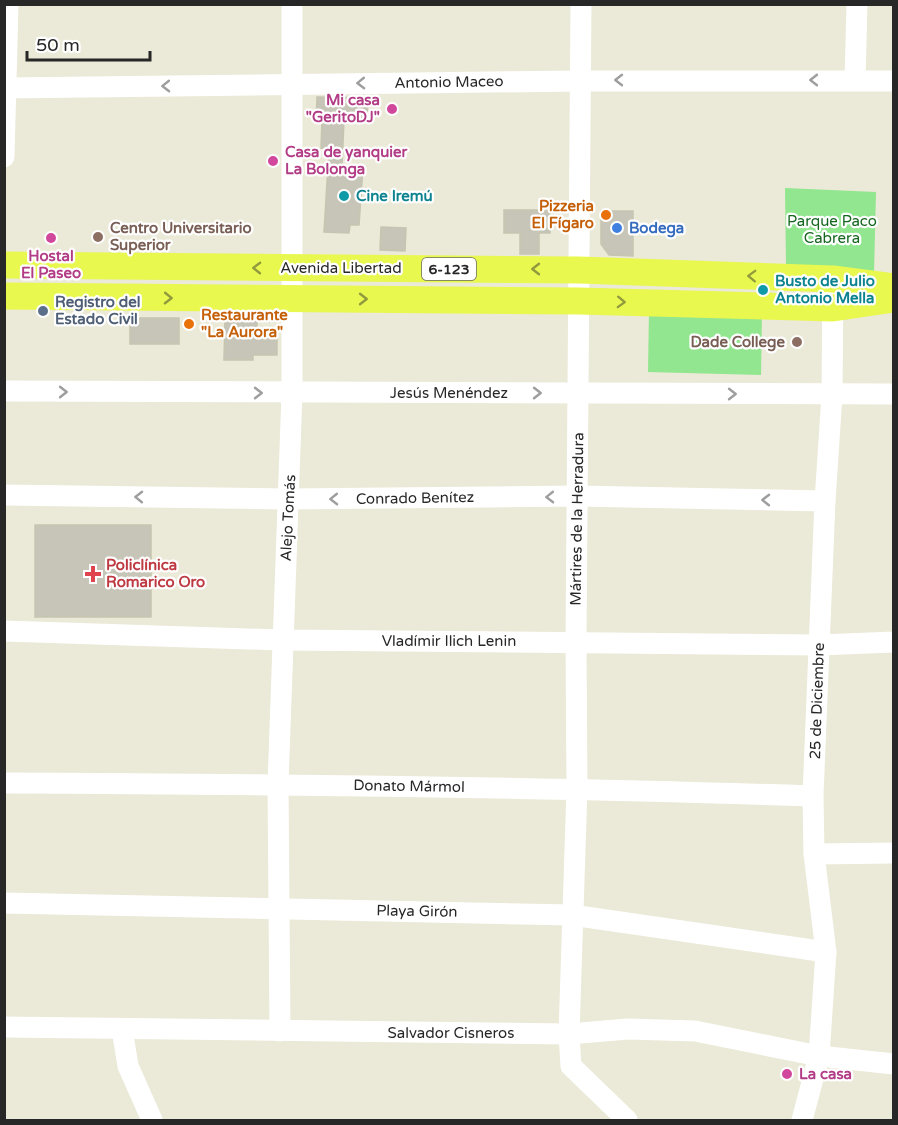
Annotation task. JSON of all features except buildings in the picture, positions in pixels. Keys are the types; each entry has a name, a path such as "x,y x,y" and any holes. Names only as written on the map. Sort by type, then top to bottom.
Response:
{"main road":[{"name":"Avenida Libertad","path":"4,265 579,270 833,279 894,287"},
{"name":"Avenida Libertad","path":"4,296 579,300 833,308 894,299"}],"street":[{"name":"Alejo Tomás","path":"280,1031 278,784 292,393 291,4"},
{"name":"Mártires de la Herradura","path":"581,4 577,788 569,1034 571,1066 627,1120"},
{"path":"855,80 857,4"},
{"path":"4,157 7,16"},
{"name":"Antonio Maceo","path":"5,88 580,81 894,81"},
{"name":"25 de Diciembre","path":"802,1120 819,1056 826,952 814,854 813,796 825,501 832,395 833,279"},
{"name":"Jesús Menéndez","path":"4,391 894,394"},
{"name":"Conrado Benítez","path":"4,495 290,499 578,496 825,501"},
{"name":"Vladímir Ilich Lenin","path":"4,630 282,640 819,645 894,642"},
{"name":"Donato Mármol","path":"4,783 577,788 813,796"},
{"path":"814,854 894,853"},
{"name":"Playa Girón","path":"4,903 572,915 826,952"},
{"name":"Salvador Cisneros","path":"4,1027 569,1034 628,1029 694,1031 819,1056 894,1064"},
{"path":"122,1029 128,1066 152,1120"}],"green space":[{"name":"Parque Paco Cabrera","path":"785,188 876,192 874,272 786,265"},
{"path":"649,310 762,313 761,375 648,372"}],"place":[{"name":"Mi casa \"GeritoDJ\"","path":"392,109"},
{"name":"Casa de yanquier La Bolonga","path":"273,161"},
{"name":"Cine Iremú","path":"344,196"},
{"name":"Pizzeria El Fígaro","path":"606,215"},
{"name":"Bodega","path":"617,228"},
{"name":"Centro Universitario Superior","path":"98,237"},
{"name":"Hostal El Paseo","path":"51,238"},
{"name":"Busto de Julio Antonio Mella","path":"763,290"},
{"name":"Registro del Estado Civil","path":"43,311"},
{"name":"Restaurante \"La Aurora\"","path":"189,324"},
{"name":"Dade College","path":"797,342"},
{"name":"Policlínica Romarico Oro","path":"93,574"},
{"name":"La casa","path":"787,1074"}]}
